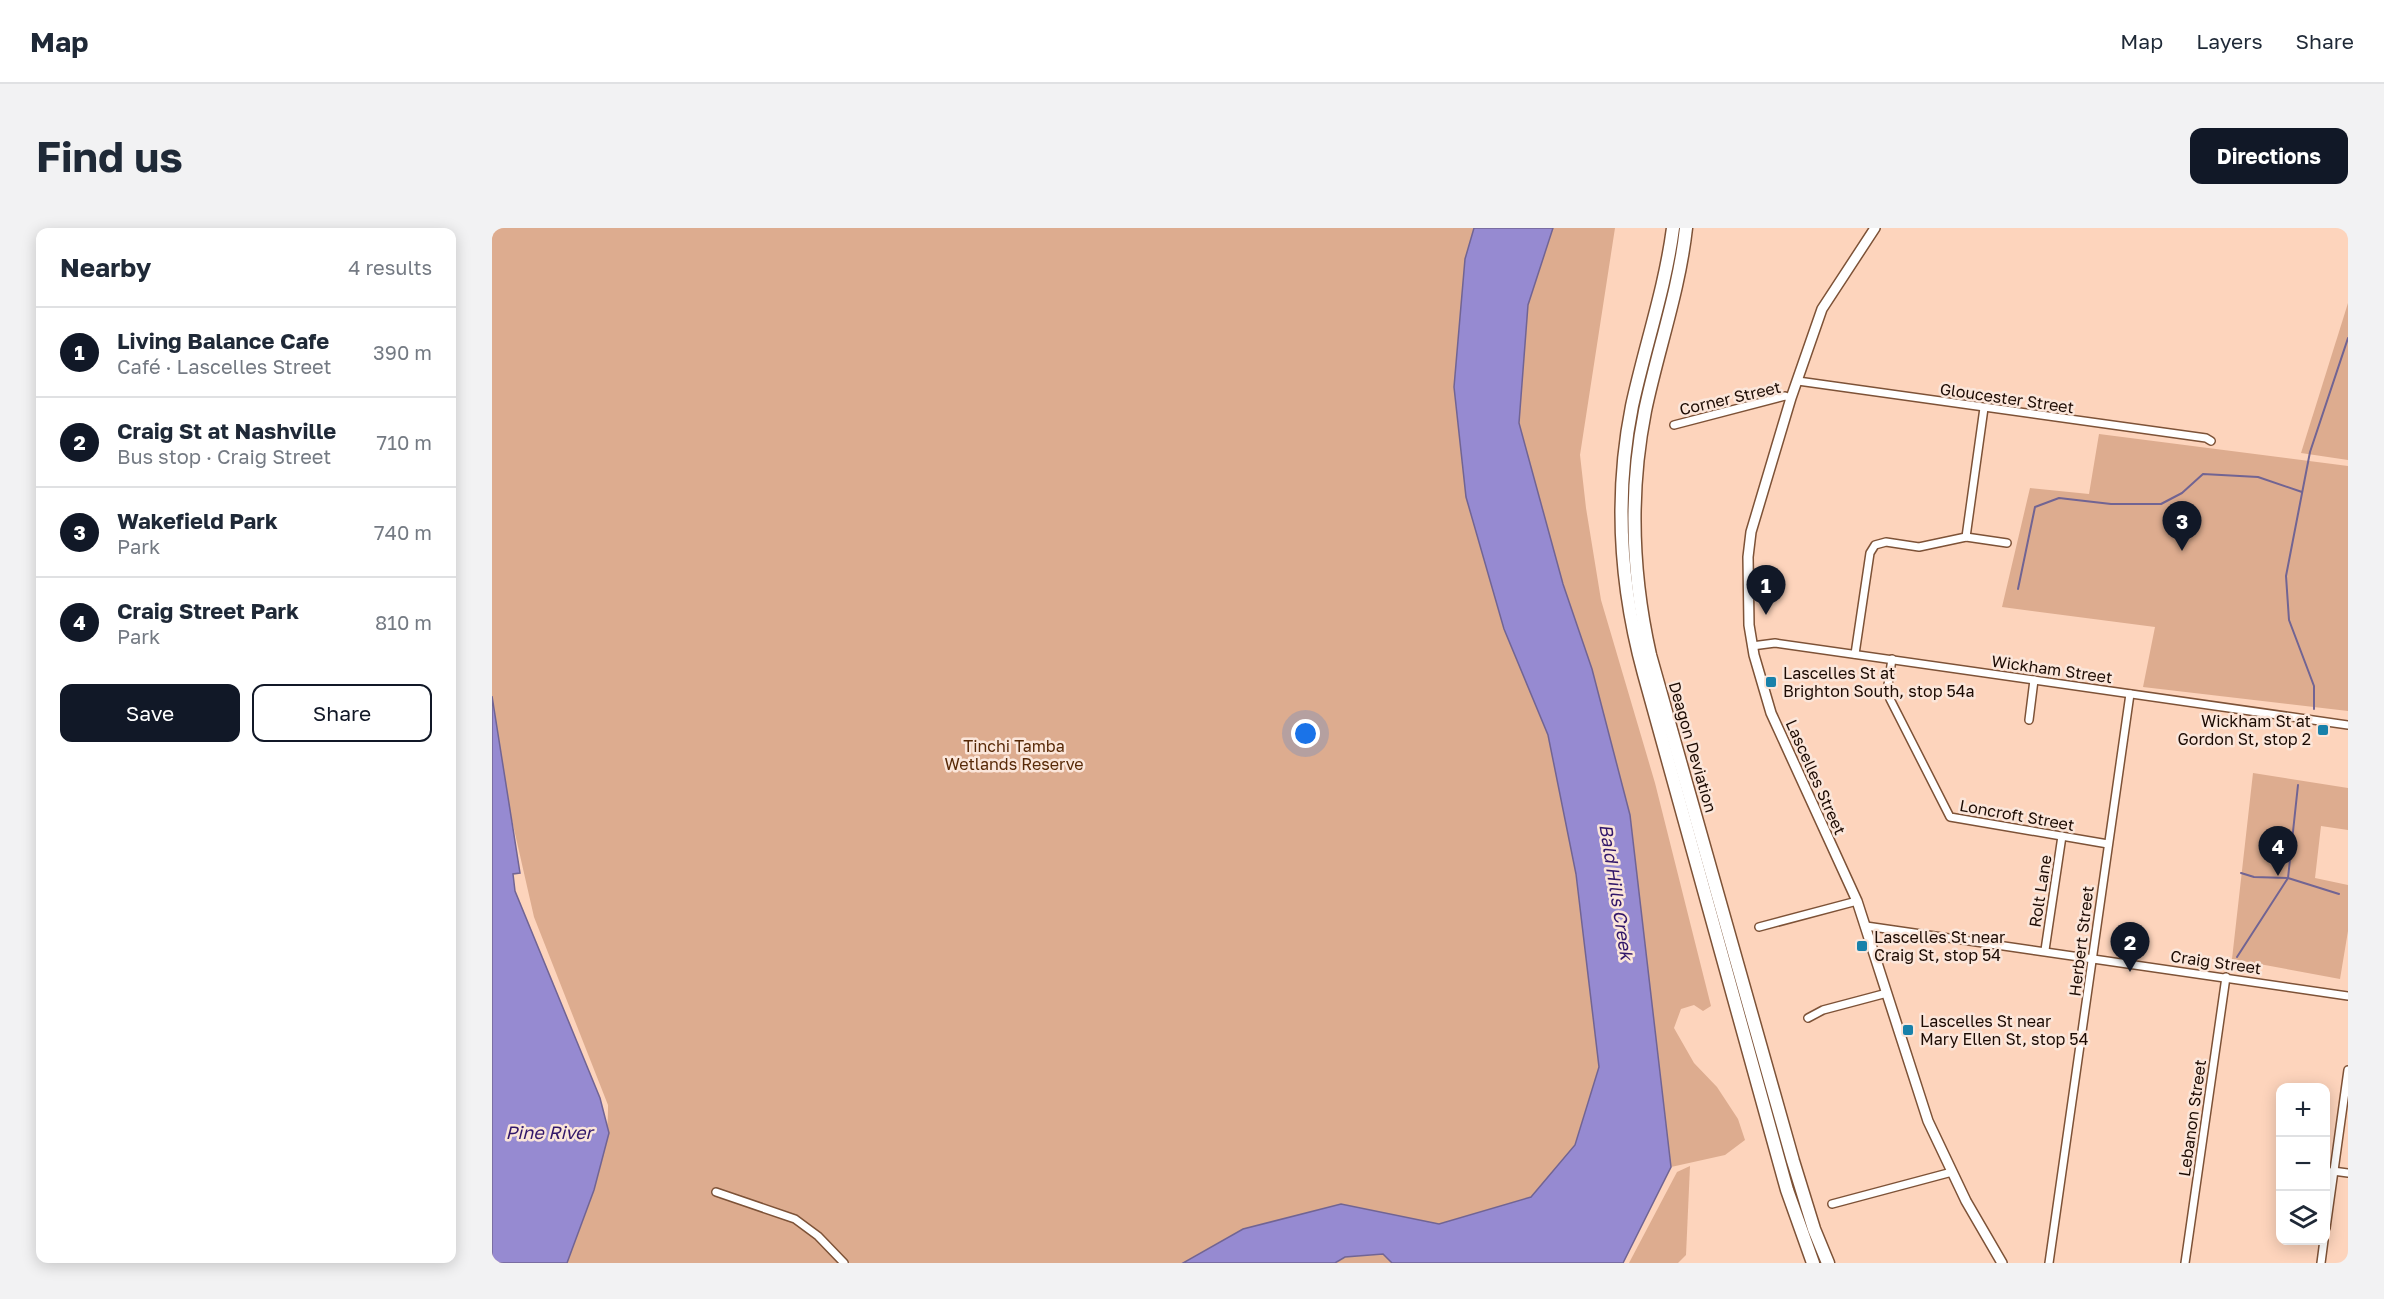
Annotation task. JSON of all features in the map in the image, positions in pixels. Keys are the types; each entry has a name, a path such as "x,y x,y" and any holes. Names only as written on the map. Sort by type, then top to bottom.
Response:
{"highway":[{"name":"Deagon Deviation","path":"1673,228 1665,280 1636,388 1624,452 1621,521 1627,602 1644,674 1787,1190 1813,1263"},
{"name":"Deagon Deviation","path":"1686,228 1673,303 1652,381 1637,459 1634,521 1640,601 1650,655 1793,1161 1814,1229 1828,1263"}],"street":[{"name":"Lascelles Street","path":"1875,228 1824,304 1791,398 1751,532 1748,606 1752,646 1765,695 1779,734 1866,926 1921,1104 1952,1172 2002,1263"},
{"name":"Gloucester Street","path":"1798,381 2206,438 2211,441"},
{"name":"Corner Street","path":"1674,425 1785,396 1791,398"},
{"path":"1966,537 1984,408"},
{"path":"1855,654 1870,553 1875,545 1886,542 1919,547 1966,537 2007,543"},
{"path":"1870,538 1875,545"},
{"name":"Wickham Street","path":"1752,646 1775,643 2348,725"},
{"name":"Loncroft Street","path":"1892,659 1888,686 1890,699 1950,818 2108,844"},
{"path":"2029,720 2034,680"},
{"name":"Herbert Street","path":"2049,1263 2130,694"},
{"name":"Rolt Lane","path":"2044,950 2062,836"},
{"path":"1759,927 1857,902"},
{"name":"Craig Street","path":"1866,926 2044,950 2348,996"},
{"name":"Lebanon Street","path":"2185,1263 2226,977"},
{"path":"1808,1018 1823,1010 1887,993"},
{"path":"2330,1192 2348,1070"},
{"path":"2333,1171 2348,1173"},
{"path":"1832,1204 1952,1172"},
{"path":"716,1192 795,1219 818,1236 844,1263"},
{"path":"2321,1263 2323,1245"}],"green space":[{"name":"Tinchi Tamba Wetlands Reserve","path":"492,228 1474,228 1465,259 1454,387 1466,497 1504,629 1548,735 1576,874 1599,1067 1575,1145 1531,1197 1439,1224 1341,1204 1243,1229 1183,1263 567,1263 595,1186 605,1146 608,1105 534,917 506,794 492,696"},
{"path":"1553,228 1615,228 1580,455 1586,508 1601,600 1655,783 1711,1006 1703,1011 1694,1005 1681,1009 1674,1028 1694,1063 1717,1087 1738,1119 1745,1140 1725,1155 1671,1167 1630,815 1592,669 1563,584 1519,423 1528,305"},
{"path":"2348,303 2348,460 2301,453"},
{"path":"2099,434 2348,466 2348,711 2143,687 2155,627 2002,607 2030,488 2089,494"},
{"path":"2253,773 2348,788 2348,830 2321,826 2315,878 2348,885 2348,931 2340,979 2232,959"},
{"path":"1690,1166 1686,1255 1678,1263 1629,1263 1677,1172"},
{"path":"1383,1254 1392,1263 1335,1263 1345,1257"}],"water":[{"name":"Bald Hills Creek","path":"1474,228 1553,228 1528,305 1519,423 1563,584 1592,669 1630,815 1671,1167 1623,1263 1392,1263 1383,1254 1345,1257 1335,1263 1183,1263 1243,1229 1341,1204 1439,1224 1531,1197 1575,1145 1599,1067 1576,874 1548,735 1504,629 1466,497 1454,387 1465,259"},
{"name":"Pine River","path":"492,696 520,873 513,874 515,891 600,1098 609,1133 594,1190 567,1263 492,1263"}],"waterway":[{"path":"2314,709 2314,686 2289,620 2286,576 2310,452 2348,338"},
{"path":"2018,589 2035,507 2059,498 2111,504 2161,504 2182,493 2203,474 2258,477 2302,492"},
{"path":"2237,957 2288,878 2298,785"},
{"path":"2241,873 2254,877 2288,878 2339,894"}],"place":[{"name":"Wakefield Park","path":"2182,551"},
{"name":"Living Balance Cafe","path":"1766,615"},
{"name":"Lascelles St at Brighton South, stop 54a","path":"1771,682"},
{"name":"Wickham St at Gordon St, stop 2","path":"2323,730"},
{"name":"Craig Street Park","path":"2278,876"},
{"name":"Lascelles St near Craig St, stop 54","path":"1862,946"},
{"name":"Craig St at Nashville","path":"2130,972"},
{"name":"Lascelles St near Mary Ellen St, stop 54","path":"1908,1030"}]}
